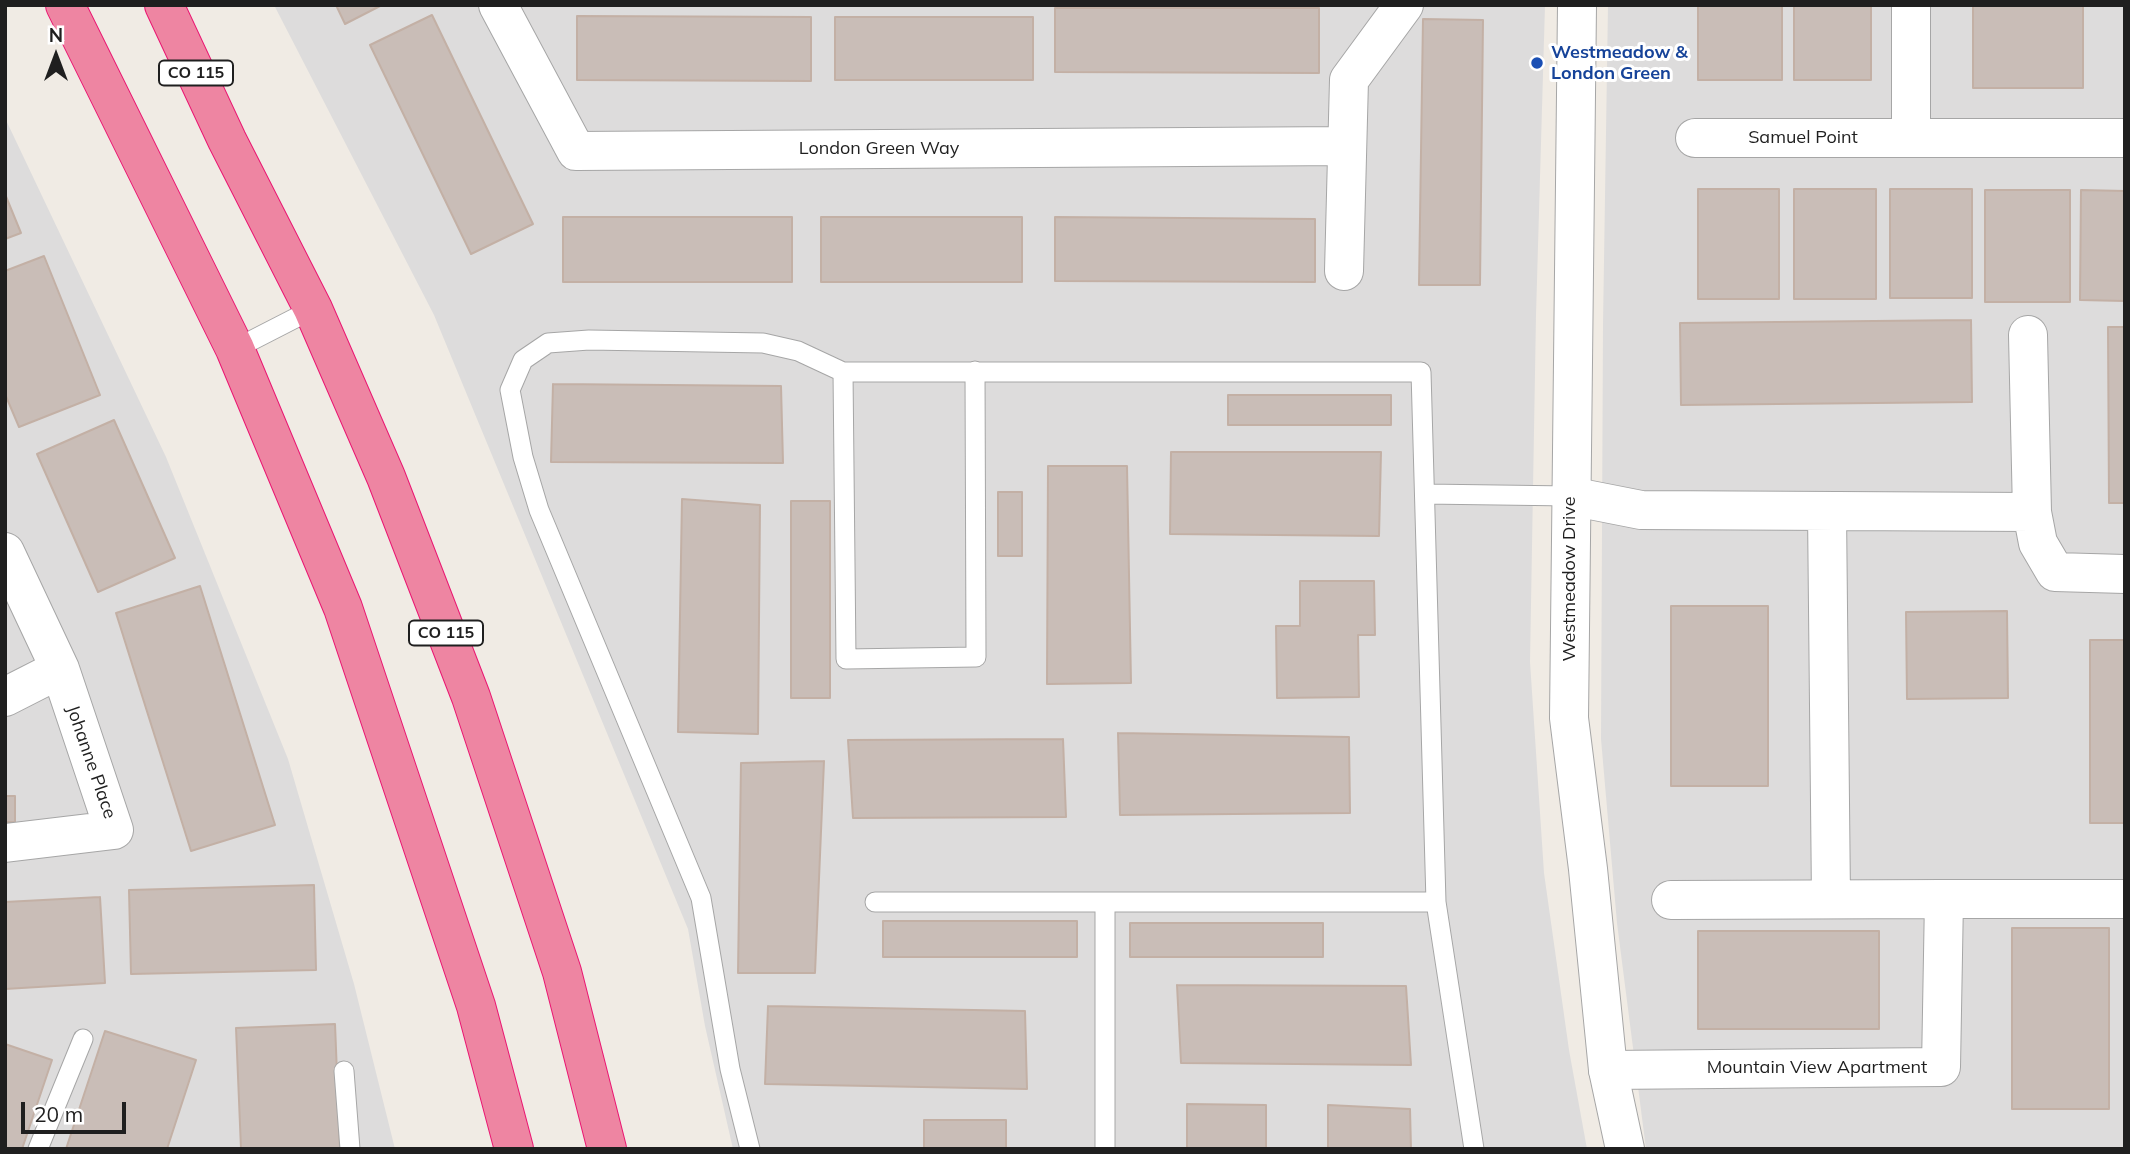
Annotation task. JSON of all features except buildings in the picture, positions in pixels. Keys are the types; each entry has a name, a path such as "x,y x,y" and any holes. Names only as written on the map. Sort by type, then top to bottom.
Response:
{"highway":[{"path":"65,5 235,349 343,608 476,1006 513,1149"},
{"name":"CO 115","path":"164,5 227,140 313,309 386,477 471,697 562,972 607,1149"}],"street":[{"name":"London Green Way","path":"498,5 576,151 1347,146"},
{"path":"1344,271 1349,80 1404,5"},
{"name":"Westmeadow Drive","path":"1577,5 1569,718 1588,869 1608,1070 1625,1149"},
{"path":"1911,5 1911,138"},
{"name":"Samuel Point","path":"1695,138 2125,138"},
{"path":"2028,335 2032,512 2038,543 2055,572 2125,574"},
{"path":"1570,496 1641,510 2032,512"},
{"path":"1827,511 1831,900"},
{"name":"Johanne Place","path":"5,552 60,669 114,830 5,843"},
{"path":"5,697 60,669"},
{"name":"Mountain View Apartment","path":"1608,1070 1941,1067 1944,899"},
{"path":"1671,900 2125,899"}],"lane":[{"path":"235,349 313,309"},
{"path":"750,1149 730,1069 701,898 539,510 523,457 510,390 523,360 548,343 763,343 798,351 843,372 1421,372 1436,902 1474,1149"},
{"path":"843,372 846,659 976,657 975,371"},
{"path":"1425,494 1570,496"},
{"path":"875,902 1436,902"},
{"path":"1105,902 1105,1149"},
{"path":"38,1149 83,1039"},
{"path":"344,1071 350,1149"}],"shaded area":[{"path":"274,5 1545,5 1530,662 1544,873 1569,1050 1587,1149 733,1149 705,1026 688,929 434,315"},
{"path":"1608,5 2125,5 2125,1149 1646,1149 1617,923 1601,739"},
{"path":"5,118 166,457 288,759 354,984 395,1149 5,1149"}],"place":[{"name":"Westmeadow & London Green","path":"1537,63"}]}
